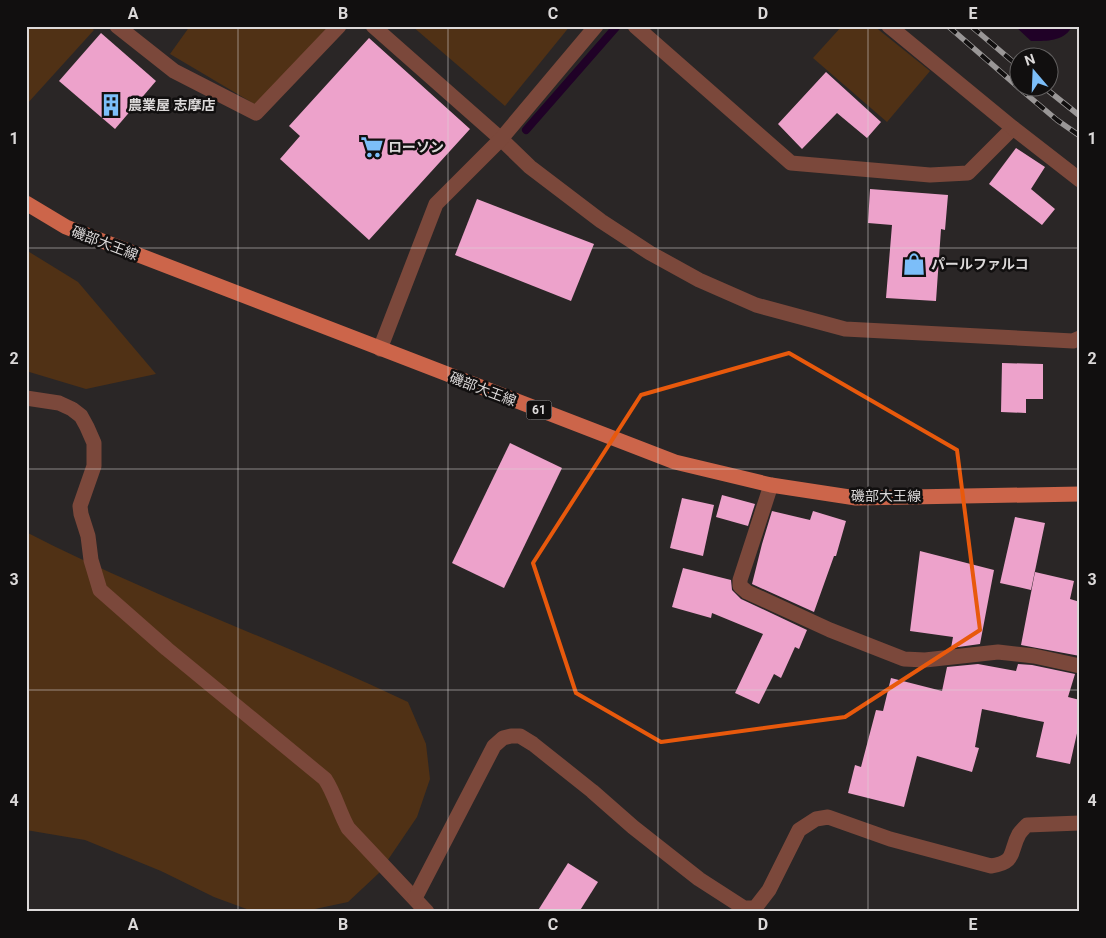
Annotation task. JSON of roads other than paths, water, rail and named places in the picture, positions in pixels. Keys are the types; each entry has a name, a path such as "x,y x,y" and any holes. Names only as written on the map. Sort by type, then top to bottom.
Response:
{"main road":[{"name":"磯部大王線","path":"26,203 66,227 675,462 771,485 856,498 1080,494"}],"street":[{"path":"117,26 174,71 256,113 339,26"},
{"path":"373,26 530,167 601,221 650,253 699,280 756,305 845,329 1072,341 1080,338"},
{"path":"380,349 436,204 500,139 596,26"},
{"path":"635,26 791,164 930,175 968,172 1013,128"},
{"path":"889,26 1013,128 1080,180"},
{"path":"26,398 59,403 72,409 81,416 94,444 94,466 80,506 88,536 91,560 100,590 324,779 333,792 342,818 348,828 427,912"},
{"path":"771,485 740,580 740,586 746,592 830,630 904,659 925,660 998,652 1034,656 1080,666"},
{"path":"415,898 494,746 503,738 511,736 520,736 533,744 699,879 744,908 755,908 769,890 799,830 816,819 828,817 890,839 991,866 1000,864 1010,858 1019,834 1027,825 1080,823"}],"waterway":[{"path":"526,130 617,26"}],"railway":[{"path":"948,26 1008,78"},
{"path":"971,26 1008,57"},
{"path":"1031,98 1080,136"},
{"path":"1058,98 1080,116"}],"place":[{"name":"農業屋 志摩店","path":"111,105"},
{"name":"ローソン","path":"372,147"},
{"name":"パールファルコ","path":"914,264"}]}
